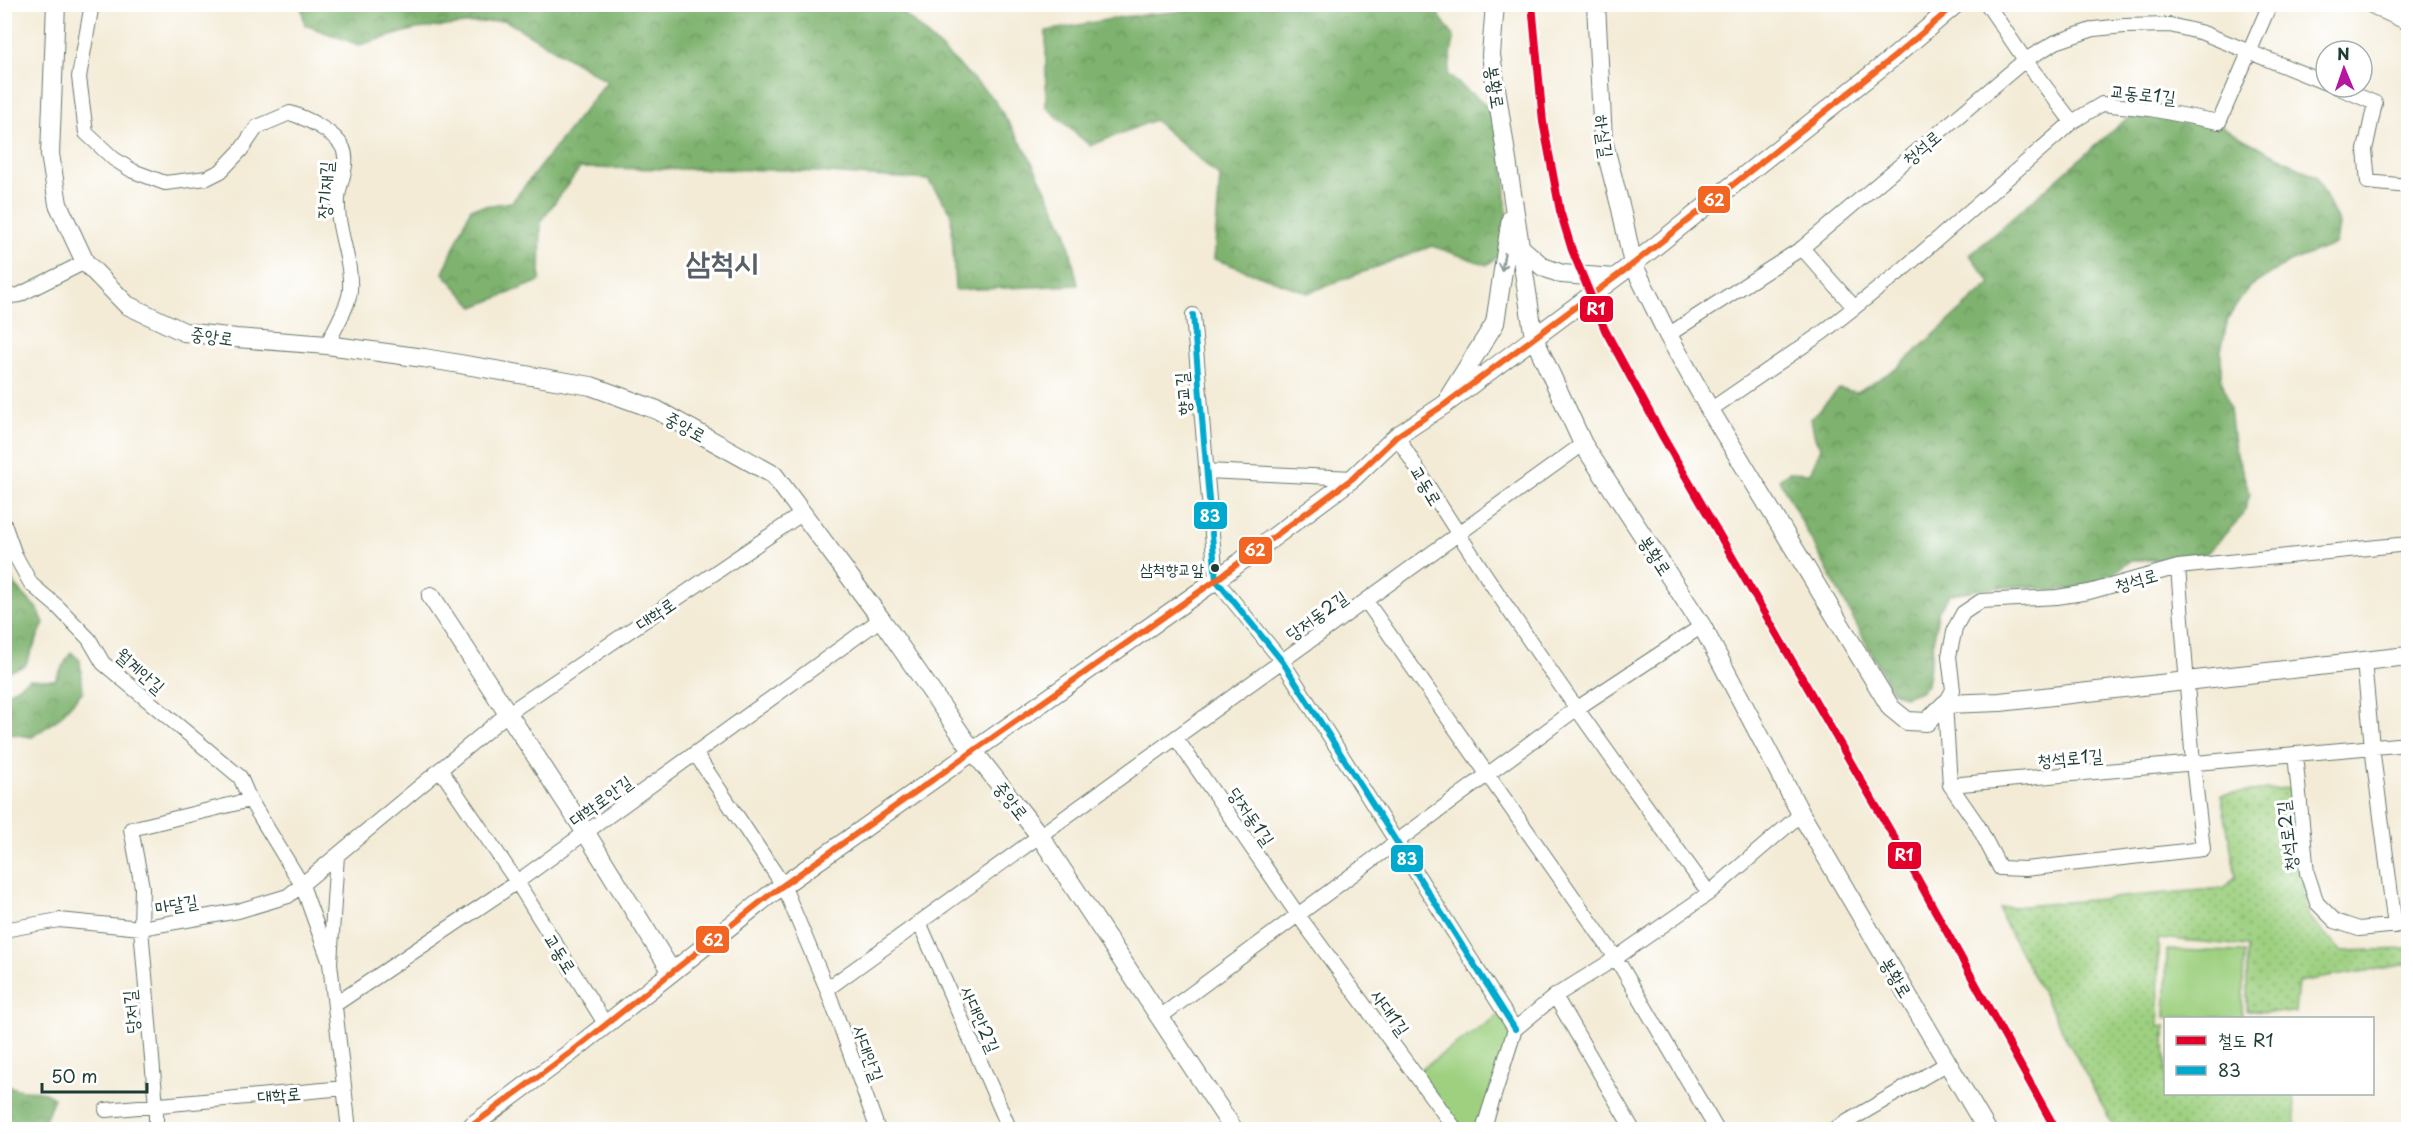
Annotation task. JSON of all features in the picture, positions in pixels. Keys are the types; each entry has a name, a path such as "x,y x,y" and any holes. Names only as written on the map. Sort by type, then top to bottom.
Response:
{"street":[{"name":"중앙로","path":"56,4 50,154 58,204 85,262 127,305 184,332 327,345 447,361 591,386 657,410 774,475 973,750 1040,836 1234,1130"},
{"name":"장기재길","path":"92,4 80,77 86,133 114,159 133,171 165,183 207,178 221,171 241,150 257,127 290,113 311,120 343,148 345,166 338,198 340,228 348,255 350,292 327,345"},
{"name":"봉황로","path":"1495,4 1491,55 1534,338 1583,444 1702,626 1801,814 1987,1130"},
{"name":"하실길","path":"1596,4 1603,140 1633,264"},
{"path":"471,1128 783,885 1216,580 1353,478 1396,435 1444,405 1633,264 1895,56 1956,4"},
{"path":"1710,410 1822,333 1902,270 2072,122 2025,60 1987,4"},
{"path":"2251,52 2270,4"},
{"path":"2372,4 2409,21"},
{"path":"2025,60 2056,42 2094,29 2170,25 2203,33 2314,78"},
{"name":"교동로1길","path":"2072,122 2102,105 2150,109 2219,122 2227,100 2251,52"},
{"name":"청석로","path":"1668,334 1802,248 2025,60"},
{"path":"2366,99 2375,103 2365,150 2368,182 2409,186"},
{"path":"1444,405 1495,323 1500,279 1514,204"},
{"path":"1520,247 1543,267 1562,274 1614,278"},
{"path":"1802,248 1854,307"},
{"path":"4,297 19,295 85,262"},
{"path":"1633,264 1710,410 1891,708 1906,721 1927,722 1945,704 2000,702 2409,656"},
{"name":"향교길","path":"1193,315 1216,580"},
{"name":"교동로","path":"1396,435 1457,535"},
{"name":"당저동2길","path":"1040,836 1583,444"},
{"path":"1207,471 1353,478"},
{"name":"대학로","path":"337,855 507,714 803,513"},
{"name":"월계안길","path":"4,524 15,555 31,584 83,633 103,663 240,777 250,800 302,885"},
{"path":"1457,535 1576,710 1709,893"},
{"name":"청석로","path":"1950,785 1945,704 1953,690 1949,656 1955,628 1963,612 1981,601 2057,597 2090,592 2178,567 2409,544"},
{"path":"1950,785 1977,824 2000,868 2025,869 2203,849 2193,764 2178,567"},
{"path":"1216,580 1282,661 1515,1029"},
{"path":"430,596 586,833 672,972"},
{"path":"1366,601 1616,958 1717,1130"},
{"name":"대학로안길","path":"336,1004 517,882 880,619"},
{"path":"1160,1017 1576,710 1702,626"},
{"name":"청석로2길","path":"2295,754 2307,873 2317,903 2336,921 2359,929 2402,925 2372,747 2364,661"},
{"name":"당저동1길","path":"1176,738 1298,915"},
{"path":"2295,754 2409,744"},
{"path":"696,753 783,885 827,989 1040,836"},
{"name":"청석로1길","path":"1950,785 2295,754"},
{"path":"441,769 517,882"},
{"path":"141,928 142,887 131,829 250,800"},
{"path":"1483,1130 1515,1029 1555,996 1616,958 1709,893 1801,814"},
{"path":"330,963 337,855"},
{"name":"마달길","path":"4,930 59,920 141,928 238,911 288,896 337,855"},
{"name":"교동로","path":"517,882 606,1024"},
{"path":"302,885 330,963 349,1130"},
{"name":"사대1길","path":"1298,915 1456,1130"},
{"name":"사대안2길","path":"919,922 1010,1130"},
{"name":"당저길","path":"141,928 156,1130"},
{"name":"사대안길","path":"827,989 879,1130"},
{"path":"1555,996 1633,1130"},
{"path":"1833,1130 1948,1063"},
{"name":"대학로","path":"106,1110 344,1088"}],"green space":[{"path":"301,5 895,5 993,98 1028,154 1066,231 1078,285 955,290 951,212 928,180 786,170 580,168 541,221 540,281 474,307 443,273 471,208 512,202 607,81 505,20 416,29 359,45 305,25"},
{"path":"1192,5 1432,5 1454,37 1448,75 1503,119 1508,248 1487,265 1432,246 1308,293 1214,259 1220,177 1154,120 1090,146 1046,107 1046,31 1122,17 1192,10"},
{"path":"2138,112 2210,118 2234,134 2316,176 2339,224 2336,244 2289,262 2248,288 2228,318 2221,350 2221,377 2230,408 2234,445 2250,494 2243,515 2207,553 2164,560 2132,560 2093,588 2050,591 2027,586 1990,588 1950,594 1938,612 1927,685 1920,691 1905,697 1891,690 1779,479 1789,472 1810,473 1821,448 1815,438 1811,419 1839,389 1857,392 1896,369 1991,283 1970,255 2121,123"},
{"path":"5,566 14,584 38,610 44,623 25,666 5,673"},
{"path":"71,652 80,660 83,691 58,719 32,737 5,733 5,695 29,679 55,680"},
{"path":"2296,787 2307,915 2341,951 2408,949 2408,964 2298,982 2295,1013 2247,1011 2247,946 2158,938 2159,1026 2164,1026 2164,1095 2293,1095 2296,1129 2115,1129 2003,920 2000,908 2224,888 2236,876 2221,795"},
{"path":"2167,950 2244,952 2242,1017 2165,1017"},
{"path":"1503,1012 1520,1037 1480,1129 1460,1129 1418,1071"},
{"path":"5,1084 17,1089 42,1092 54,1098 42,1124 27,1130 5,1129"}],"rail line":[{"name":"R1","path":"1532,4 1543,122 1560,211 1572,250 1605,330 1663,437 1910,865 2056,1130"}],"transit line":[{"name":"62","path":"466,1130 570,1053 768,896 1216,580 1353,478 1397,436 1444,405 1633,264 1895,56 1956,4"},
{"name":"83","path":"1193,315 1216,580 1282,661 1515,1029"}],"place":[{"name":"삼척향교앞","path":"1215,568"}],"district":[{"name":"삼척시","path":"722,260"}]}
